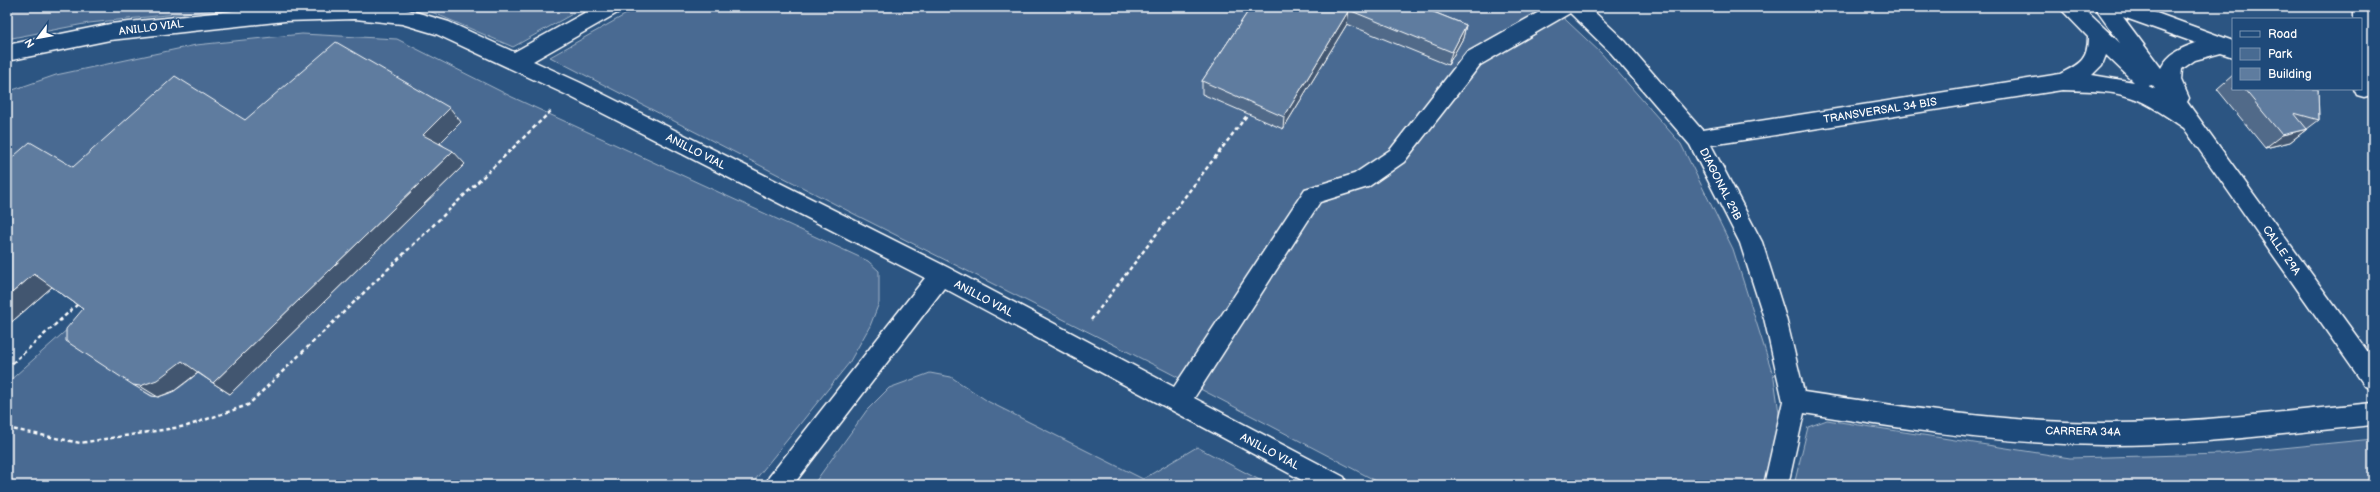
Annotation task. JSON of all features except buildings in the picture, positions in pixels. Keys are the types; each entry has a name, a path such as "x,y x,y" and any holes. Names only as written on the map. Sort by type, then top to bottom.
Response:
{"street":[{"path":"516,61 612,7"},
{"path":"1178,402 1313,195 1360,181 1397,156 1473,59 1564,7"},
{"name":"DIAGONAL 29B","path":"1576,7 1618,47 1697,139 1751,242 1775,318 1795,401"},
{"name":"CALLE 29A","path":"2070,7 2191,122"},
{"path":"2077,7 2097,10 2110,7 2226,47"},
{"name":"CALLE 29A","path":"2110,7 2373,378"},
{"path":"2364,7 2366,90"},
{"name":"ANILLO VIAL","path":"7,53 110,32 195,21 285,13 355,11 402,16 442,28 574,89 941,275 1336,485"},
{"path":"2062,82 2091,67 2099,51 2098,34"},
{"name":"CALLE 29A","path":"2191,122 2170,78 2171,68 2177,61 2192,54 2226,47"},
{"path":"2062,82 2108,85 2132,89 2158,101 2191,122"},
{"name":"TRANSVERSAL 34 BIS","path":"1697,139 2062,82"},
{"path":"778,485 941,275"},
{"path":"1776,485 1795,401"},
{"name":"CARRERA 34A","path":"1795,401 1929,422 2066,433 2165,431 2373,414"}],"path":[{"path":"7,428 80,443 187,426 248,405 574,89"},
{"path":"1072,345 1248,114"},
{"path":"7,368 78,304"}],"green space":[{"path":"15,7 243,7 89,23 7,39 7,13"},
{"path":"420,7 585,7 513,47"},
{"path":"639,7 1259,7 1347,24 1384,7 1552,7 1601,53 1681,144 1733,249 1774,378 1780,420 1765,485 1384,485 1164,370 860,217 550,57"},
{"path":"302,34 397,39 512,97 868,261 879,271 879,303 870,326 849,363 751,485 7,485 7,383 88,311 85,352 151,396 171,393 199,372 260,133 90,180 7,192 7,92 56,75 196,45"},
{"path":"930,373 951,377 989,402 1143,479 1197,447 1269,485 813,485 867,410 889,388"},
{"path":"1827,420 2070,458 2222,454 2373,439 2373,485 1794,485 1808,427"}]}
